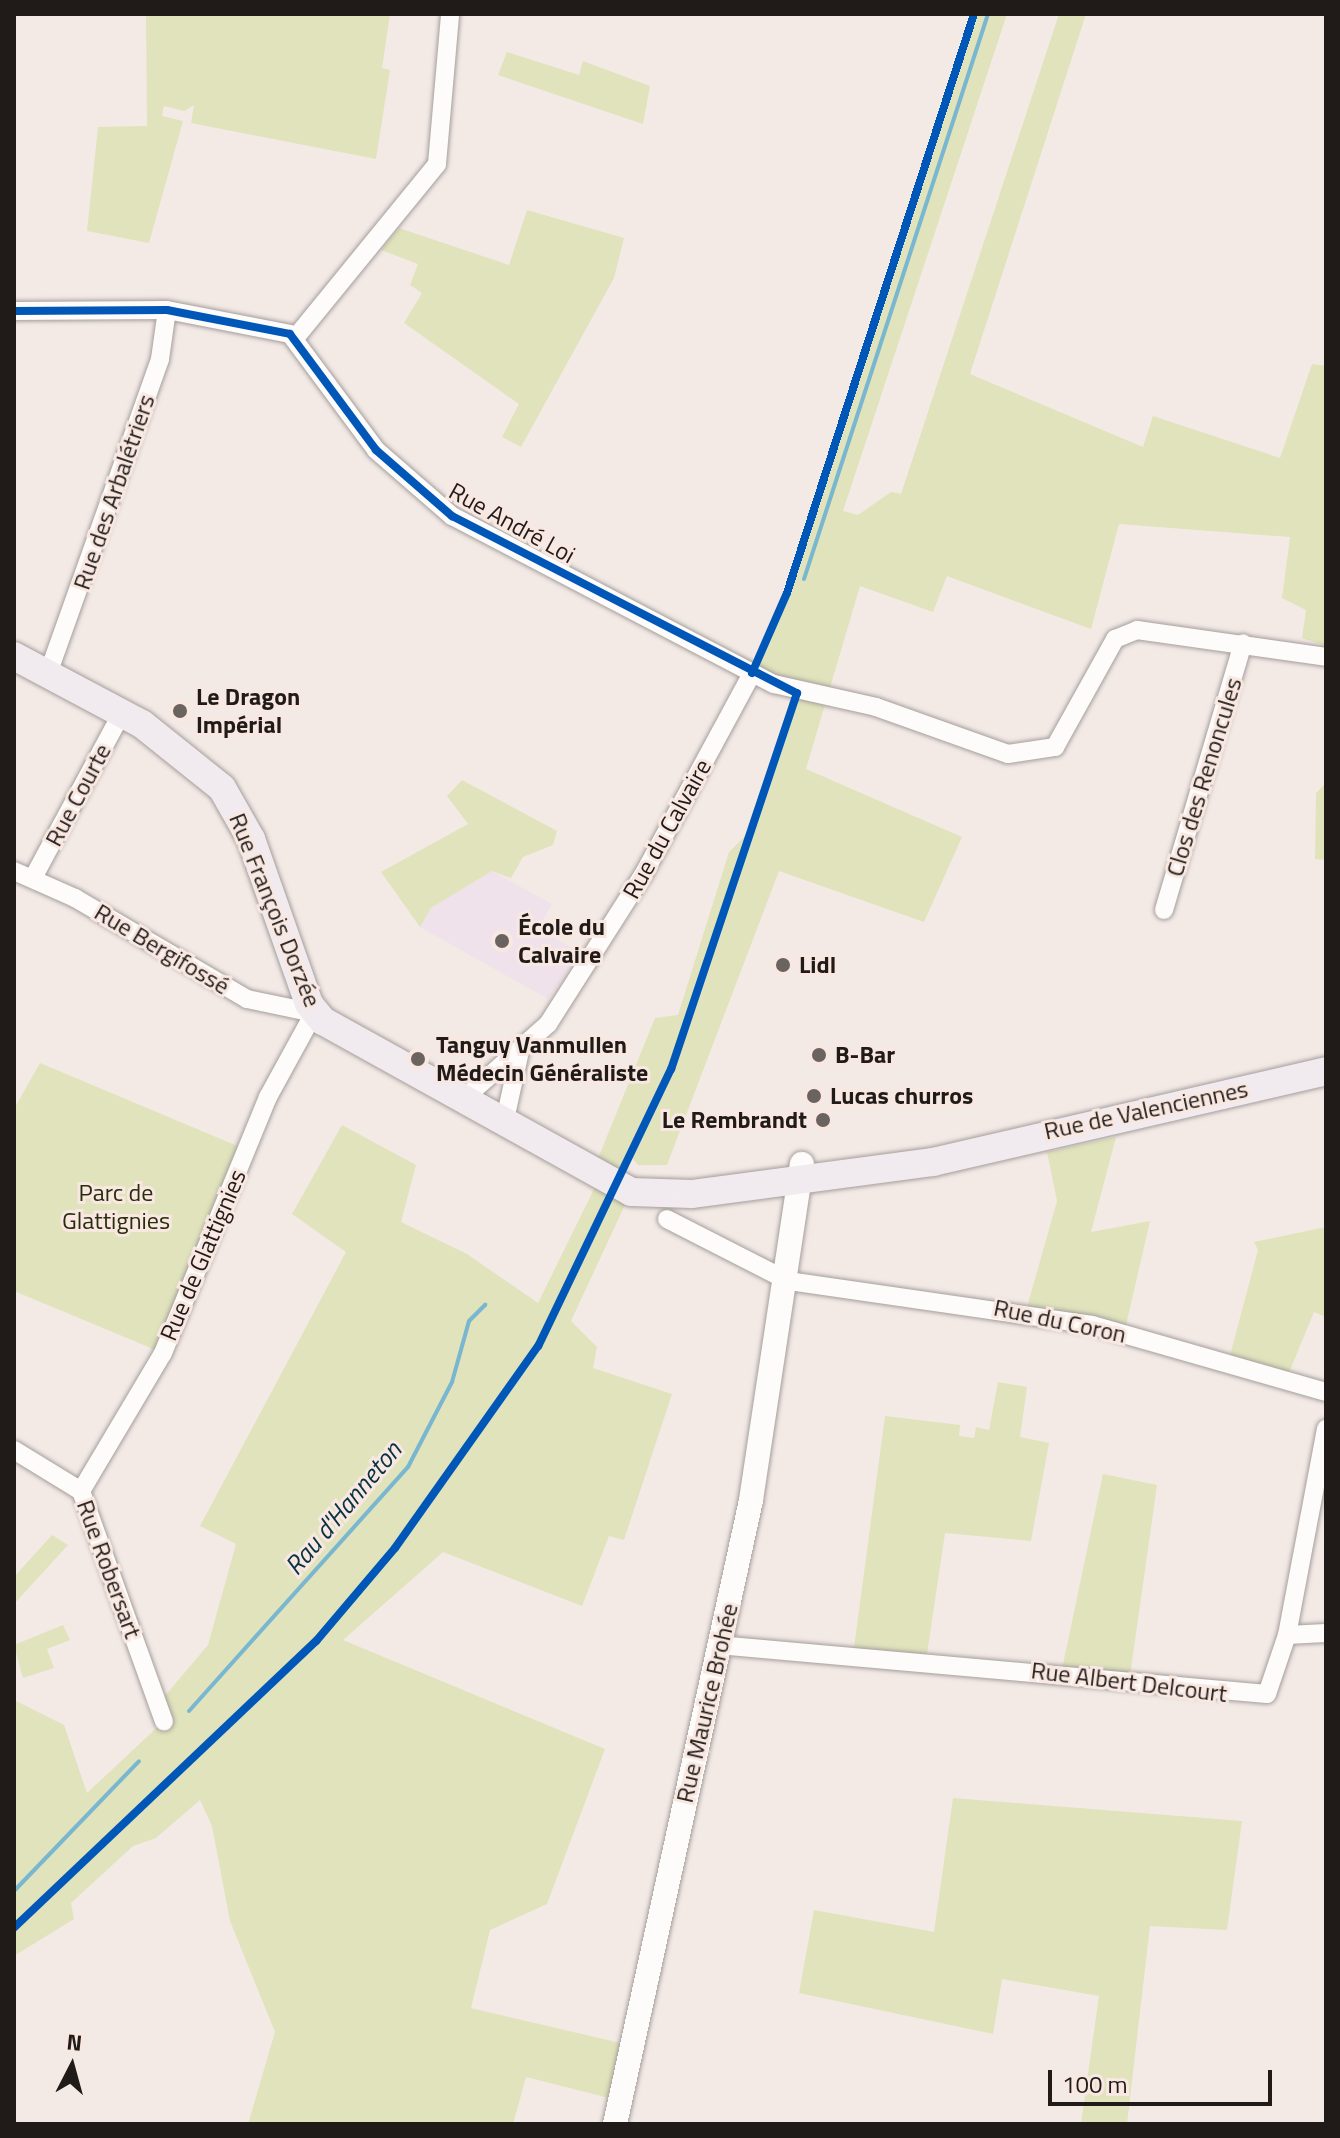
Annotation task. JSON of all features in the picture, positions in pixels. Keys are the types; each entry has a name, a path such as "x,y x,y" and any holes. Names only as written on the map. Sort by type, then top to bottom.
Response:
{"main road":[{"name":"Rue François Dorzée","path":"14,656 49,671 177,747 234,806 314,1013 460,1102 620,1181"},
{"name":"Rue de Valenciennes","path":"620,1181 803,1172 965,1149 1326,1071"}],"street":[{"path":"14,311 167,310 296,337 437,164 450,14"},
{"name":"Rue des Arbalétriers","path":"49,671 160,359 167,310"},
{"name":"Rue André Loi","path":"296,337 376,450 439,507 752,673 797,693 876,707 1030,756 1064,737 1107,653 1125,634 1149,630 1243,643"},
{"path":"1243,643 1326,657"},
{"name":"Clos des Renoncules","path":"1164,910 1243,643"},
{"name":"Rue du Calvaire","path":"504,1124 519,1056 607,936 752,673"},
{"name":"Rue Courte","path":"33,878 122,713"},
{"name":"Rue Bergifossé","path":"14,871 33,878 247,999 314,1013"},
{"name":"Rue de Glattignies","path":"81,1491 163,1353 268,1097 314,1013"},
{"name":"Rue du Calvaire","path":"460,1102 495,1067 519,1056"},
{"name":"Rue Maurice Brohée","path":"615,2124 718,1645 788,1281 803,1172"},
{"path":"667,1219 788,1281"},
{"name":"Rue du Coron","path":"788,1281 1092,1325 1326,1392"},
{"name":"Rue Albert Delcourt","path":"718,1645 1247,1696 1272,1688 1287,1635 1326,1429"},
{"name":"Rue Robersart","path":"14,1450 81,1491 164,1721"},
{"path":"1287,1635 1326,1633"}],"shaded area":[{"name":"École du Calvaire","path":"492,871 552,904 538,929 581,953 548,999 420,927 431,908"}],"green space":[{"path":"146,14 390,14 382,68 390,70 376,159 191,123 194,105 184,111 164,106 162,116 183,121 149,243 87,231 98,127 147,126"},
{"path":"974,14 1007,14 843,511 858,515 891,492 901,494 1059,14 1086,14 970,374 1143,447 1153,416 1280,458 1312,364 1326,366 1326,646 1302,638 1306,610 1282,598 1290,537 1119,524 1091,629 947,576 933,612 860,586 806,769 962,837 924,922 779,871 667,1165 638,1165 631,1157 623,1175 581,1158 599,1156 655,1018 678,1015 729,852 749,832 794,707 797,693 752,673 787,593"},
{"path":"507,52 579,75 583,61 650,86 643,124 498,75"},
{"path":"527,210 624,238 614,278 521,447 502,437 519,404 404,323 422,293 410,285 418,264 381,250 399,228 509,265"},
{"path":"462,780 557,831 553,845 523,857 511,878 492,871 431,908 420,927 381,872 468,824 447,796"},
{"path":"1326,783 1326,860 1315,859 1316,793"},
{"name":"Parc de Glattignies","path":"40,1063 247,1150 163,1353 14,1291 14,1109"},
{"path":"342,1125 416,1165 401,1222 467,1254 538,1303 599,1179 631,1192 571,1321 597,1347 593,1368 672,1394 624,1540 609,1536 582,1606 443,1552 343,1640 605,1749 547,1904 490,1930 471,2008 633,2046 621,2101 526,2077 513,2124 248,2124 275,2032 230,1921 212,1826 200,1800 156,1838 133,1846 71,1903 74,1919 14,1956 14,1700 64,1725 87,1793 164,1721 158,1704 208,1645 236,1544 200,1526 346,1252 292,1214"},
{"path":"1116,1137 1091,1232 1150,1221 1124,1334 1026,1311 1057,1201 1047,1152"},
{"path":"1326,1227 1326,1317 1314,1312 1286,1380 1228,1363 1258,1250 1254,1242"},
{"path":"998,1382 1027,1387 1020,1437 1049,1443 1031,1541 945,1533 926,1661 853,1655 885,1416 960,1425 959,1436 974,1438 976,1427 989,1430"},
{"path":"1103,1474 1157,1485 1129,1683 1061,1674"},
{"path":"52,1535 68,1545 14,1604 14,1577"},
{"path":"63,1625 70,1640 47,1649 54,1668 23,1678 14,1645"},
{"path":"953,1798 1242,1821 1227,1930 1150,1926 1127,2124 1081,2124 1099,1996 1002,1979 993,2034 799,1993 814,1910 934,1932"}],"waterway":[{"path":"804,579 988,14"},
{"name":"Rau d'Hanneton","path":"189,1711 408,1467 452,1382 469,1321 485,1305"},
{"name":"Rau d'Hanneton","path":"14,1891 139,1761"}],"cycle path":[{"path":"752,673 787,593 974,14"},
{"path":"14,311 167,310 290,334 376,450 452,516 797,693 671,1069 538,1346 395,1548 316,1641 14,1928"}],"place":[{"name":"Le Dragon Impérial","path":"180,711"},
{"name":"École du Calvaire","path":"502,941"},
{"name":"Lidl","path":"783,965"},
{"name":"B-Bar","path":"819,1055"},
{"name":"Tanguy Vanmullen Médecin Généraliste","path":"418,1059"},
{"name":"Lucas churros","path":"814,1096"},
{"name":"Le Rembrandt","path":"823,1120"}]}
